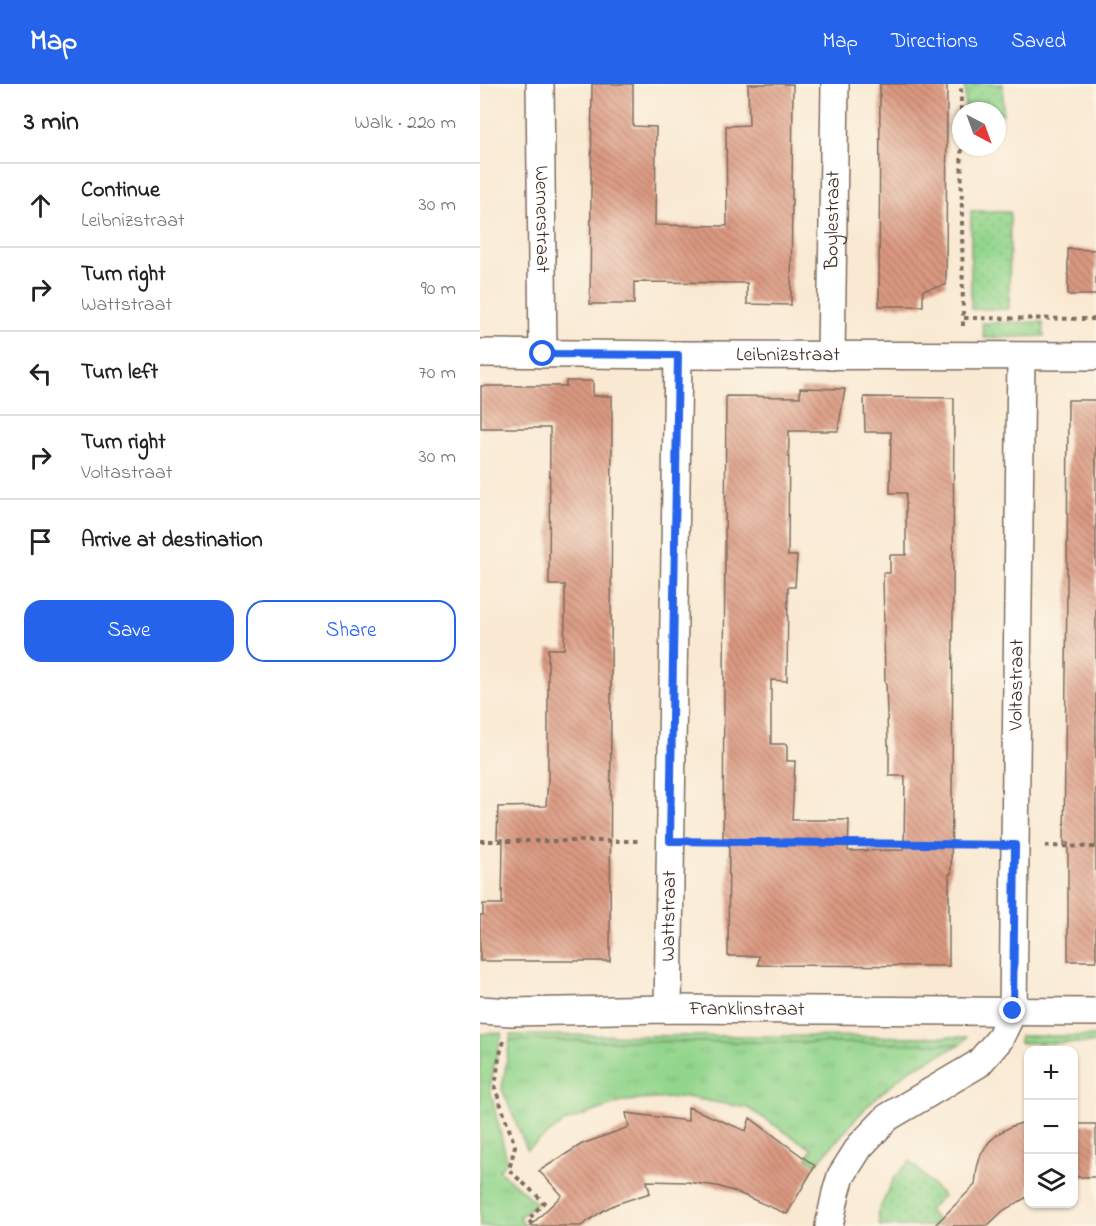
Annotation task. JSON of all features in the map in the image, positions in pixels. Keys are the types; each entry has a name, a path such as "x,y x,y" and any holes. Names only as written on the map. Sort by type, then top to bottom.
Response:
{"street":[{"name":"Wernerstraat","path":"540,84 543,354"},
{"name":"Boylestraat","path":"831,356 835,84"},
{"name":"Leibnizstraat","path":"480,353 1096,356"},
{"name":"Wattstraat","path":"668,1010 678,355"},
{"name":"Voltastraat","path":"1013,1011 1021,357"},
{"name":"Franklinstraat","path":"480,1010 512,1012 668,1010 1096,1012"},
{"path":"829,1226 841,1176 860,1146 888,1117 978,1064 999,1040 1013,1011"}],"path":[{"path":"961,84 961,102"},
{"path":"961,156 963,318"},
{"path":"480,841 670,841 1096,847"},
{"path":"512,1012 500,1057 495,1088 515,1146 509,1170 544,1202 528,1220 534,1226"}],"green space":[{"path":"965,84 1003,84 1003,102 965,102"},
{"path":"971,211 1010,212 1009,309 971,309"},
{"path":"1043,322 1044,336 984,338 982,323"},
{"path":"502,1033 490,1089 507,1161 499,1170 536,1203 519,1217 525,1226 480,1226 480,1034"},
{"path":"511,1035 967,1037 961,1044 510,1040"},
{"path":"1020,1036 1096,1036 1096,1043 1020,1043"},
{"path":"510,1040 961,1044 909,1070 869,1104 816,1164 807,1158 812,1149 748,1108 686,1097 624,1101 565,1122 527,1149 502,1089"},
{"path":"910,1161 943,1196 928,1210 942,1226 880,1226 878,1213 893,1180"}],"building":[{"path":"592,84 633,84 633,126 656,127 655,225 727,226 726,126 749,125 748,84 793,84 791,305 747,304 747,283 634,282 634,304 590,304"},
{"path":"880,84 947,84 946,285 923,290 923,306 879,306"},
{"path":"1068,249 1096,250 1096,295 1068,295"},
{"path":"566,381 593,381 593,396 612,396 610,961 480,961 480,915 483,915 483,904 502,904 503,839 497,839 498,807 546,806 548,649 564,649 565,618 565,585 549,585 550,428 481,428 481,386 566,386"},
{"path":"800,388 845,389 838,431 789,431 788,556 797,556 795,587 788,587 787,681 771,680 771,744 787,744 787,761 795,761 792,820 849,820 848,851 904,850 905,776 889,776 883,573 890,573 890,555 906,555 906,493 890,493 891,432 865,432 864,397 954,398 949,966 758,965 759,956 728,956 729,838 723,838 726,396 800,397"},
{"path":"1068,400 1096,400 1096,961 1068,961 1068,843 1064,843"},
{"path":"688,1107 746,1131 750,1118 815,1166 787,1214 717,1186 687,1182 647,1181 650,1193 616,1204 581,1226 530,1226 562,1195 539,1171 582,1144 629,1127 626,1113 688,1121"},
{"path":"1024,1122 1024,1199 1004,1210 987,1226 934,1226 975,1185 981,1154 989,1142 1012,1126"},
{"path":"1078,1124 1096,1124 1096,1177 1078,1177"}],"route":[{"path":"543,354 678,355 670,841 1015,845 1013,1011"}]}
